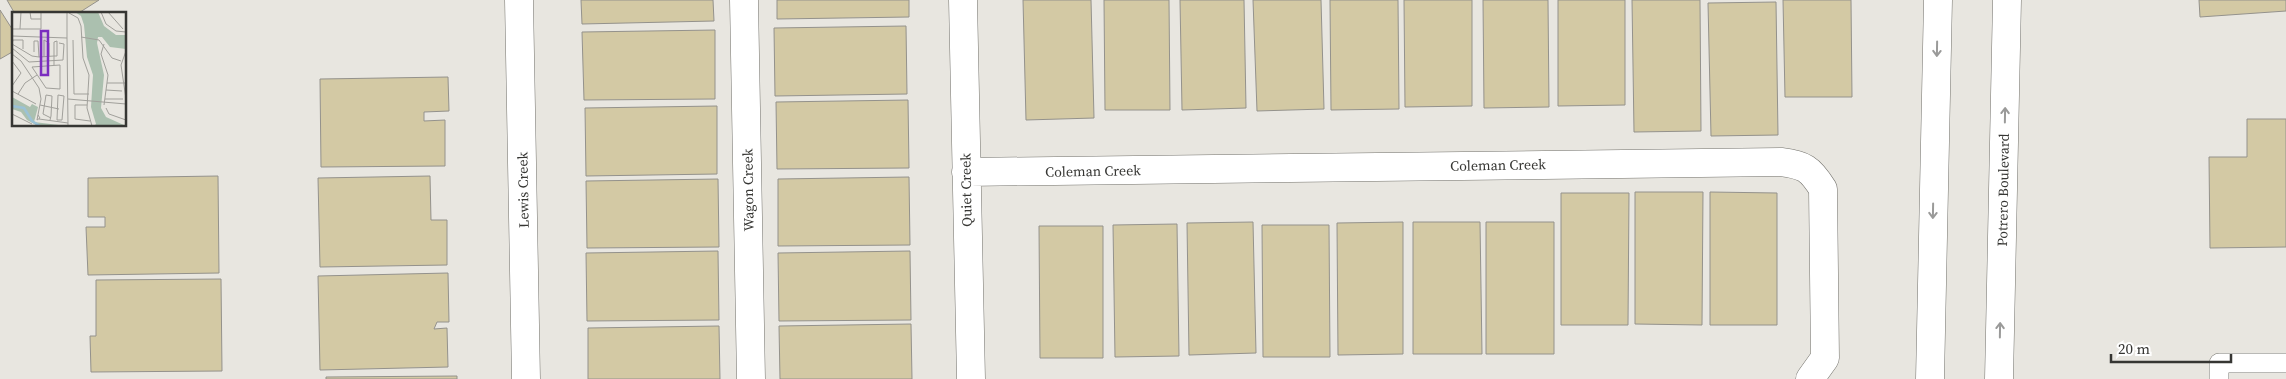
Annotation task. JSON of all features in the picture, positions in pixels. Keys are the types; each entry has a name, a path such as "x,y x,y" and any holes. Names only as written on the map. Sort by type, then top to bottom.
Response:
{"street":[{"name":"Lewis Creek","path":"519,0 526,379"},
{"name":"Wagon Creek","path":"744,0 751,379"},
{"name":"Quiet Creek","path":"963,0 971,379"},
{"path":"1930,379 1938,0"},
{"name":"Potrero Boulevard","path":"1999,379 2007,0"},
{"name":"Coleman Creek","path":"966,172 1781,162 1801,165 1815,176 1823,189 1825,358 1810,379"}],"lane":[{"path":"2219,379 2219,363 2286,363"}],"building":[{"path":"7,0 99,0 80,12 14,12"},
{"path":"581,0 713,0 714,21 582,24"},
{"path":"777,0 909,0 909,17 777,19"},
{"path":"1023,0 1091,0 1094,118 1026,120"},
{"path":"1104,0 1169,0 1170,110 1105,110"},
{"path":"1180,0 1244,0 1246,108 1182,110"},
{"path":"1253,0 1321,0 1324,109 1257,111"},
{"path":"1330,0 1398,0 1399,109 1331,110"},
{"path":"1404,0 1472,0 1472,106 1405,107"},
{"path":"1483,0 1548,0 1549,107 1484,108"},
{"path":"1558,0 1625,0 1625,105 1558,106"},
{"path":"1632,0 1700,0 1701,131 1634,132"},
{"path":"1783,0 1851,0 1852,97 1785,97"},
{"path":"2199,0 2286,0 2286,11 2200,17"},
{"path":"1776,2 1778,135 1711,136 1708,3"},
{"path":"0,10 12,29 12,52 0,59"},
{"path":"906,26 907,94 775,96 774,28"},
{"path":"715,30 715,99 584,100 582,32"},
{"path":"448,77 449,111 424,112 424,121 445,120 445,166 321,167 320,79"},
{"path":"908,100 909,168 777,169 776,102"},
{"path":"717,106 717,174 586,176 585,108"},
{"path":"2247,119 2286,119 2286,247 2210,248 2209,157 2247,157"},
{"path":"218,176 219,273 88,275 86,227 105,227 105,217 88,217 88,178"},
{"path":"430,176 431,220 447,220 447,265 320,267 318,178"},
{"path":"909,177 910,245 778,246 778,179"},
{"path":"718,179 719,247 587,248 586,181"},
{"path":"1635,192 1703,192 1702,325 1635,324"},
{"path":"1710,192 1777,193 1777,325 1710,325"},
{"path":"1561,193 1629,193 1628,325 1561,325"},
{"path":"1253,222 1256,353 1189,355 1187,223"},
{"path":"1403,222 1403,354 1338,355 1337,223"},
{"path":"1413,222 1480,222 1482,354 1413,354"},
{"path":"1486,222 1554,222 1554,354 1486,354"},
{"path":"1177,224 1179,356 1115,357 1113,225"},
{"path":"1262,225 1329,225 1330,357 1263,357"},
{"path":"1039,226 1103,226 1103,358 1040,358"},
{"path":"718,251 719,320 587,321 586,253"},
{"path":"910,251 911,320 779,321 778,253"},
{"path":"448,273 449,322 437,322 434,329 447,328 448,367 320,370 318,276"},
{"path":"221,279 222,371 91,372 90,336 96,336 96,280"},
{"path":"911,324 912,379 780,379 779,326"},
{"path":"719,326 720,379 588,379 588,328"},
{"path":"457,376 457,379 326,379 326,377"}]}
